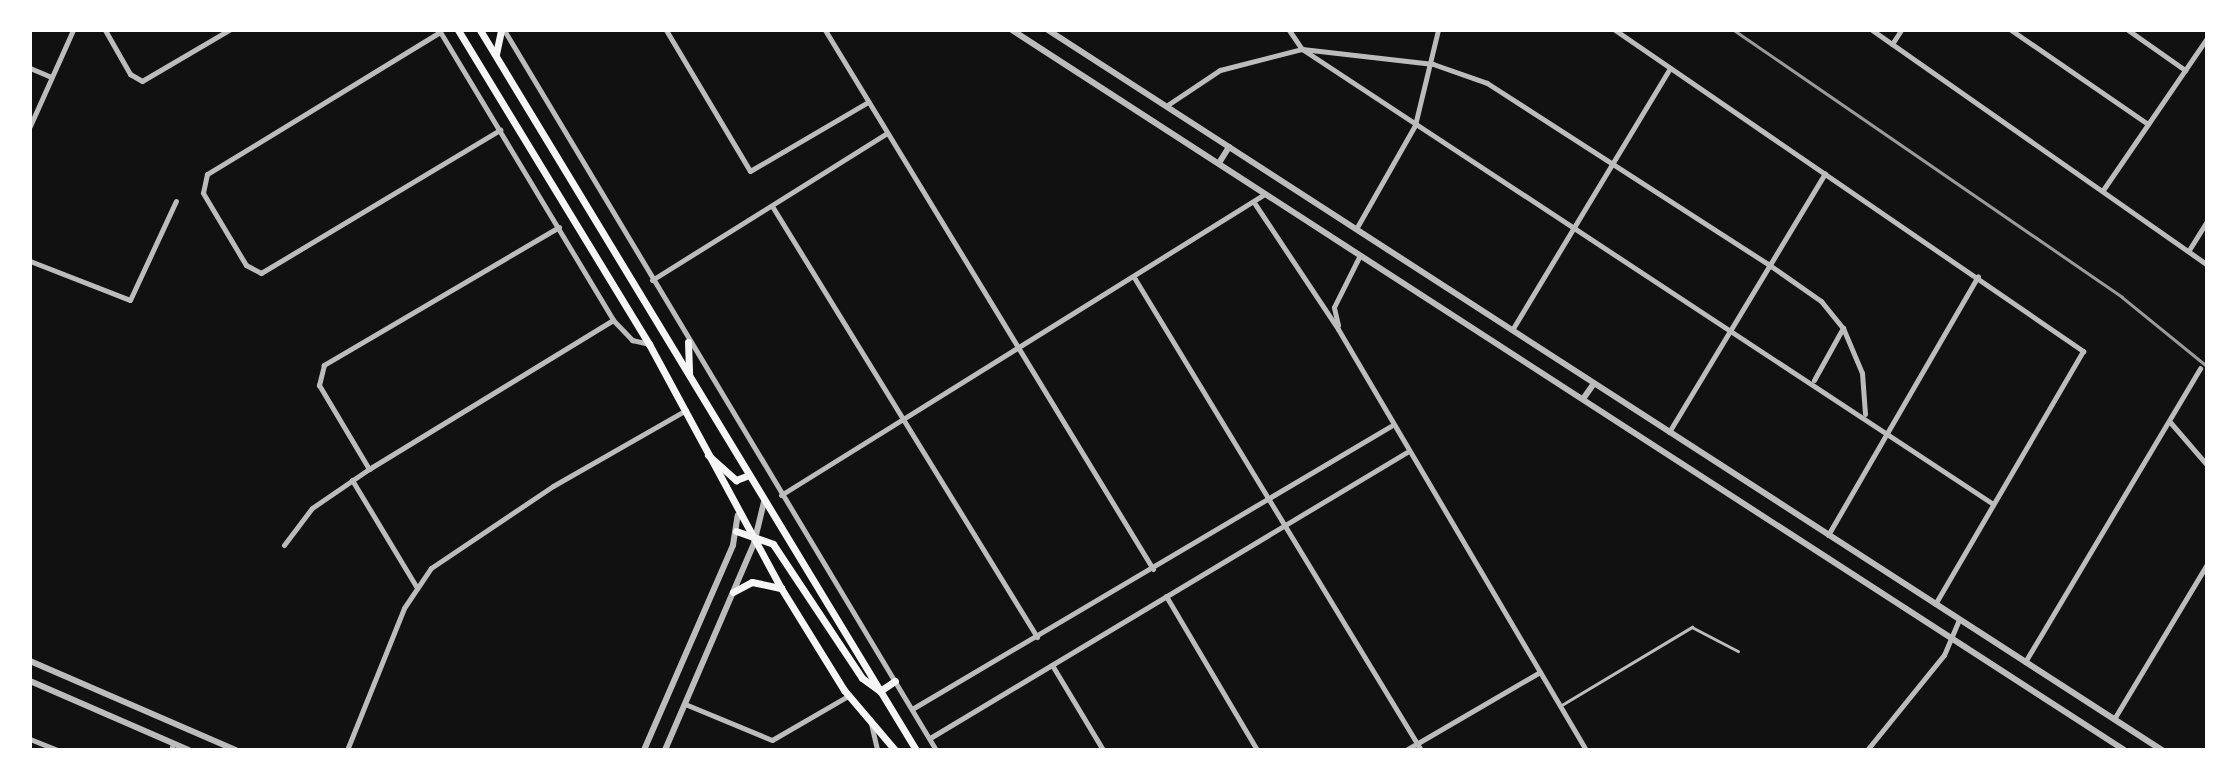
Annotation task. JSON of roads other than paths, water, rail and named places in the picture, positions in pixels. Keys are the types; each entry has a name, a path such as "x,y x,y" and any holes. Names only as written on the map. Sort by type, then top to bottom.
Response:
{"main road":[{"path":"458,30 649,344 686,410 738,515 780,588 848,696 870,716 895,750"},
{"path":"480,30 916,750"},
{"path":"496,58 502,30"},
{"path":"688,342 689,374"},
{"path":"708,455 736,480 749,475"},
{"path":"736,531 758,534 778,551 848,662 880,691"},
{"path":"765,561 778,551"},
{"path":"733,592 752,582 780,588"},
{"path":"880,691 895,681"}],"street":[{"path":"30,126 73,30"},
{"path":"105,30 130,74 142,80 229,30"},
{"path":"502,30 936,750"},
{"path":"666,30 750,170 868,102"},
{"path":"825,30 1153,569"},
{"path":"1012,30 2124,750"},
{"path":"1048,30 2162,750"},
{"path":"1289,30 1302,49 1415,125 1814,380 1993,504"},
{"path":"1356,229 1415,125 1433,64 1438,30"},
{"path":"1615,30 1978,276 2083,351 1935,604"},
{"path":"1872,30 2207,264"},
{"path":"1892,44 1901,30"},
{"path":"2011,30 2148,124"},
{"path":"2128,30 2185,70"},
{"path":"500,131 261,272 248,268 201,185 207,174 440,31 614,320 632,340 649,344"},
{"path":"2103,190 2207,38"},
{"path":"1166,106 1220,70 1302,49 1433,64 1487,83 1612,162 1821,301 1843,328 1862,373 1865,414"},
{"path":"30,68 51,77"},
{"path":"1512,330 1670,68"},
{"path":"652,279 887,133"},
{"path":"1219,163 1229,147"},
{"path":"1669,432 1825,173"},
{"path":"781,495 1135,279 1255,204 1263,195"},
{"path":"30,261 130,300 176,201"},
{"path":"1255,204 1338,329 1391,426 1586,750"},
{"path":"772,206 1037,637"},
{"path":"2189,250 2207,221"},
{"path":"369,469 319,385 320,369 559,227"},
{"path":"1338,329 1334,307 1360,255"},
{"path":"1829,535 1886,428 1978,276"},
{"path":"1135,279 1419,747"},
{"path":"284,545 303,516 352,480 614,320"},
{"path":"1814,380 1843,328"},
{"path":"2025,662 2200,368"},
{"path":"1583,399 1594,383"},
{"path":"347,750 416,586 450,552 686,410"},
{"path":"2170,422 2207,466"},
{"path":"912,709 1391,426"},
{"path":"930,738 1407,452"},
{"path":"352,480 416,586"},
{"path":"665,750 758,534 764,502"},
{"path":"644,750 736,531 738,515"},
{"path":"2114,719 2207,564"},
{"path":"1166,596 1257,750"},
{"path":"1867,750 1944,655 1948,636 1959,619"},
{"path":"30,661 236,750"},
{"path":"1052,665 1103,750"},
{"path":"1406,750 1419,747 1540,672"},
{"path":"30,681 172,747 189,750"},
{"path":"770,750 772,740 848,696"},
{"path":"685,704 772,740"},
{"path":"870,716 877,750"},
{"path":"30,738 57,750"}],"lane":[{"path":"1560,706 1692,627 1738,650"}],"railway":[{"path":"1734,30 2122,297 2207,366"}]}
